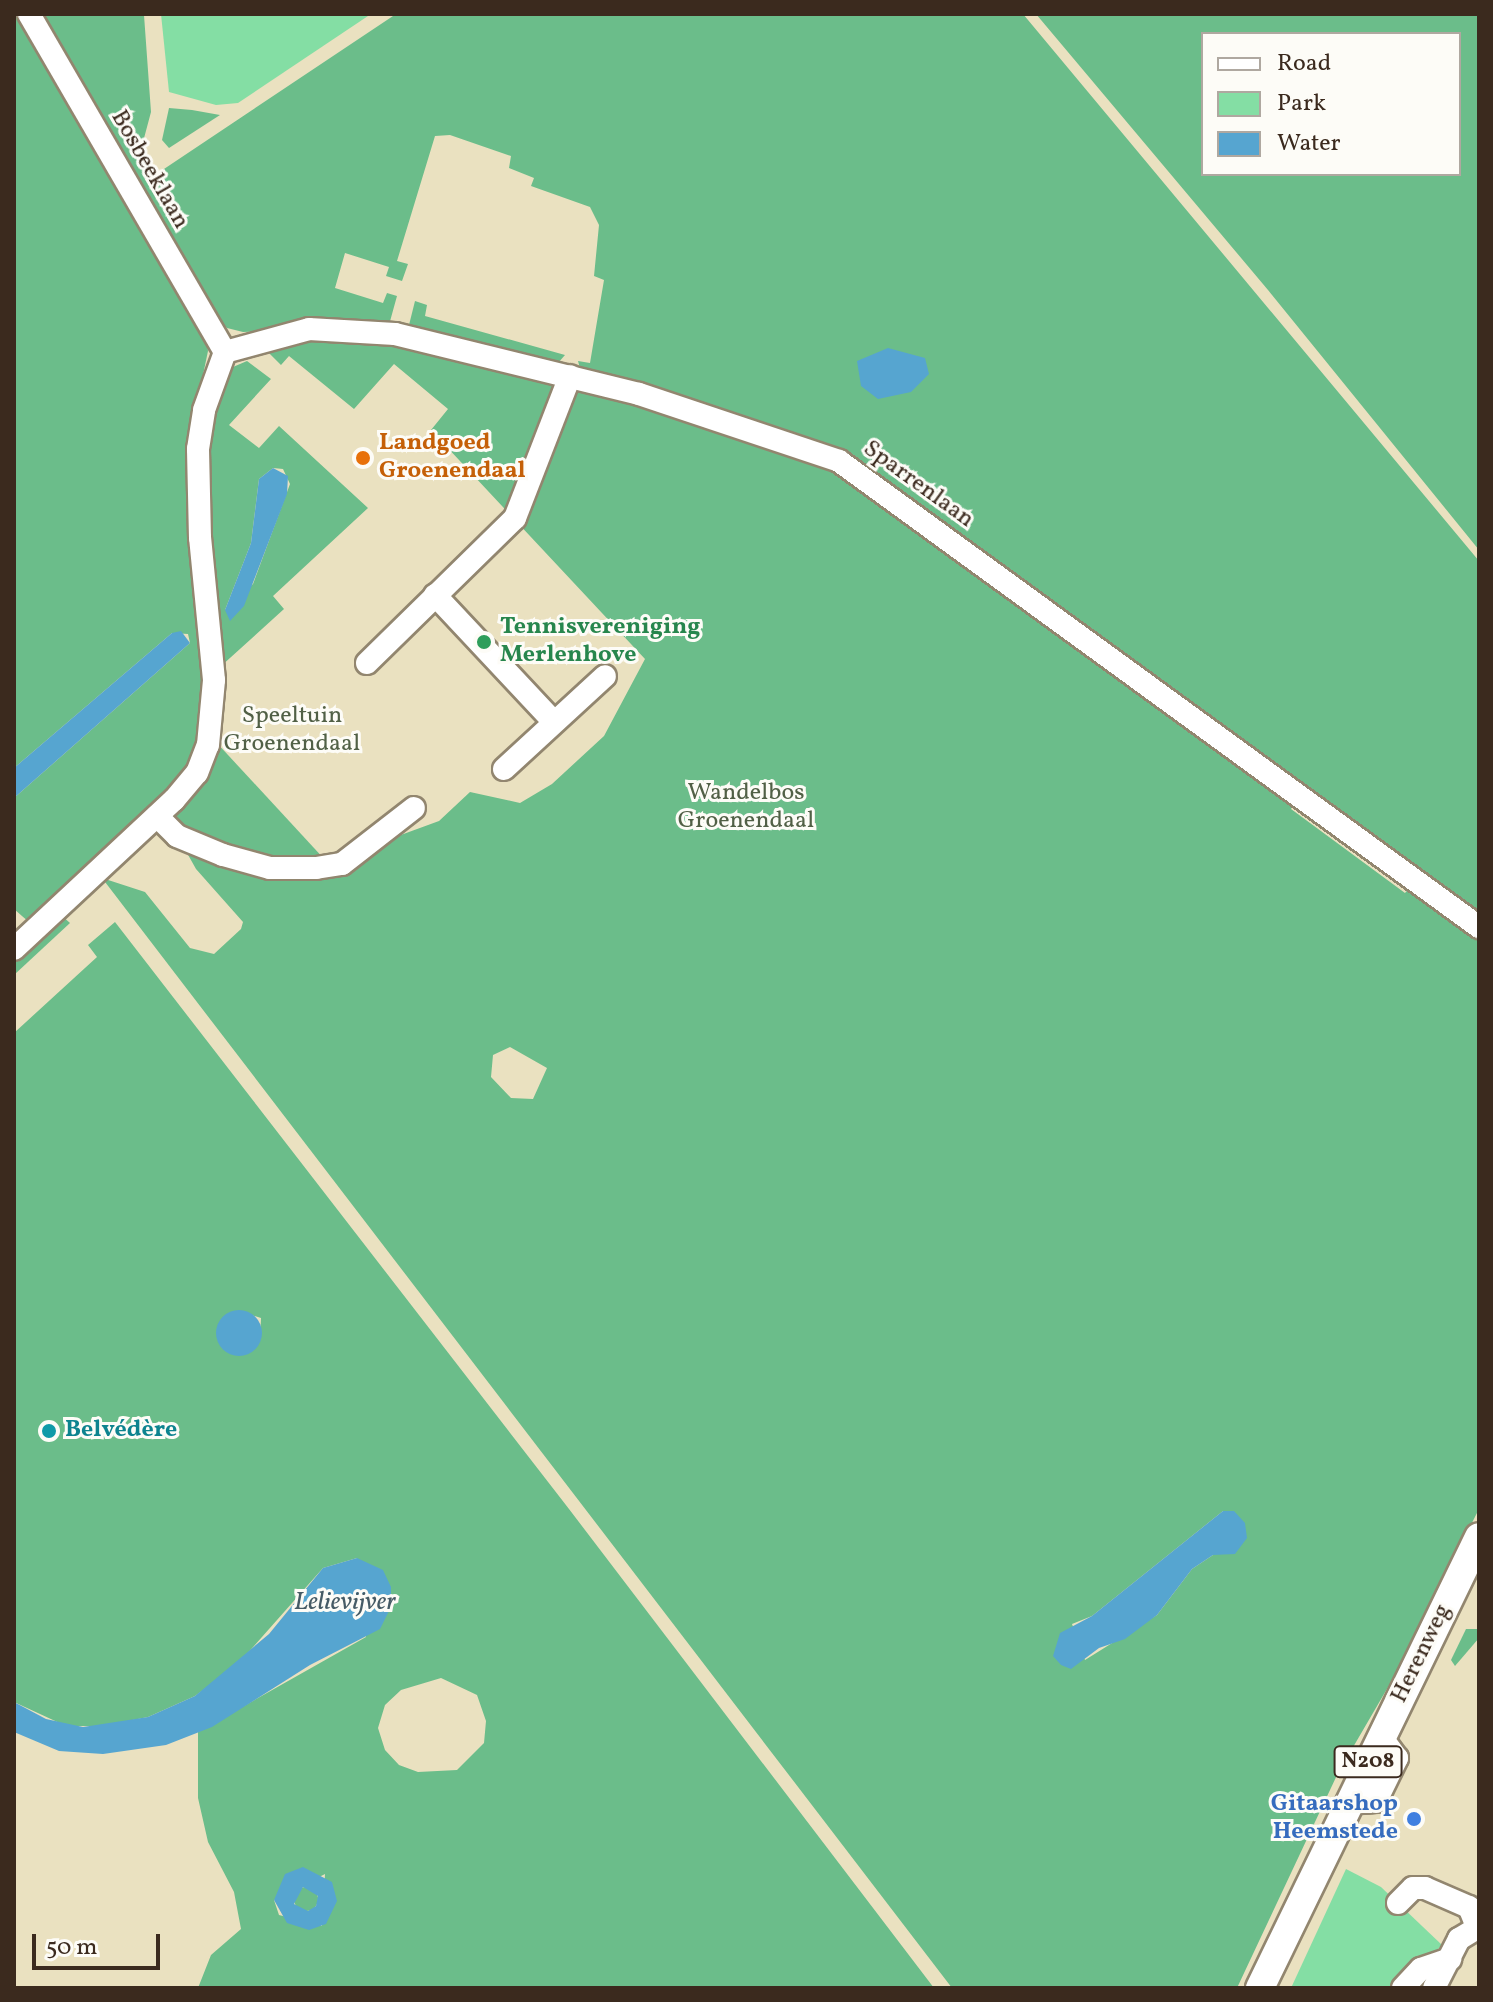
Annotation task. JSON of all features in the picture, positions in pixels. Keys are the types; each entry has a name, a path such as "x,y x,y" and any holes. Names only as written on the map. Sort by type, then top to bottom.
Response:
{"main road":[{"name":"Herenweg","path":"1260,1988 1479,1537"}],"street":[{"name":"Bosbeeklaan","path":"29,14 225,352"},
{"name":"Sparrenlaan","path":"225,352 309,329 395,334 570,376 742,426 839,461 1479,927"},
{"path":"14,949 157,816 197,773 208,745 215,691 198,449 204,410 225,352"},
{"path":"367,663 515,518 570,376"},
{"path":"435,595 553,721"},
{"path":"504,769 605,676"},
{"path":"157,816 177,836 223,855 270,868 316,868 342,864 414,808"},
{"path":"1398,1903 1413,1888 1425,1888 1469,1907 1478,1927 1459,1939 1434,1988"},
{"path":"1403,1988 1421,1969 1450,1959"}],"green space":[{"path":"14,14 21,14 206,334 208,351 193,423 206,714 193,764 172,791 30,923 14,909 14,798 190,643 188,634 172,633 14,768"},
{"path":"38,14 144,15 151,112 143,142 145,164 158,173 396,14 1023,14 1479,561 1479,916 848,455 797,435 581,372 578,361 590,363 604,280 594,276 599,225 590,207 531,186 534,178 509,168 511,156 450,135 435,136 397,261 408,264 402,281 386,276 389,267 345,253 335,288 383,303 387,293 397,296 389,325 243,332 227,328 216,317"},
{"path":"161,14 371,14 238,103 216,105 169,92"},
{"path":"1036,14 1479,14 1479,550 1268,290"},
{"path":"169,108 220,115 169,148 162,140"},
{"path":"415,301 427,305 425,316 565,355 558,363 408,329"},
{"name":"Wandelbos Groenendaal","path":"383,337 602,390 833,463 1296,800 1291,809 1405,893 1412,885 1479,934 1479,1509 1391,1682 1338,1773 1237,1988 952,1988 102,878 145,892 190,948 214,954 241,929 243,922 196,869 182,844 212,857 353,864 398,836 439,821 470,792 520,803 552,784 604,736 645,659 431,430 448,409 394,364 354,409 289,356 281,365 269,353 270,347 297,338","holes":["510,1047 547,1068 533,1099 511,1098 491,1077 493,1055","1223,1511 1234,1511 1213,1555 1192,1569 1157,1615 1085,1660 1072,1624 1092,1616"]},
{"path":"247,361 271,379 229,425 259,448 279,426 368,508 273,596 284,609 220,667 205,455 219,390 233,367","holes":["273,468 283,469 290,484 253,584 225,610 251,543 259,479"]},
{"path":"216,742 326,861 244,856 165,819"},
{"path":"61,915 70,923 14,975 14,960"},
{"path":"115,922 934,1988 198,1988 211,1955 241,1929 234,1892 208,1842 198,1798 198,1732 366,1637 357,1558 323,1568 239,1663 195,1696 148,1717 102,1726 66,1726 14,1702 14,1033 97,957 88,945","holes":["239,1311 261,1318 260,1341 250,1351","441,1678 477,1695 486,1721 484,1743 457,1770 418,1772 399,1765 385,1750 378,1728 385,1705 401,1690","325,1874 322,1926 279,1915 274,1900"]},
{"path":"1466,1629 1479,1629 1479,1638 1455,1666 1451,1660"},
{"path":"1346,1869 1381,1887 1442,1945 1398,1988 1291,1988"},
{"path":"306,1887 315,1890 318,1899 315,1908 306,1911 297,1908 294,1899 297,1890"}],"water":[{"path":"888,348 925,358 929,374 911,392 878,399 861,386 857,361"},
{"path":"273,468 288,476 287,494 244,606 230,621 225,610 251,543 259,479"},
{"path":"181,631 190,643 14,798 14,768 172,633"},
{"path":"239,1310 255,1317 262,1333 255,1349 239,1356 223,1349 216,1333 223,1317"},
{"path":"1223,1511 1234,1511 1245,1523 1247,1538 1235,1554 1213,1555 1192,1569 1157,1615 1125,1639 1099,1648 1071,1669 1061,1665 1053,1656 1060,1633 1092,1616"},
{"name":"Lelievijver","path":"357,1558 383,1570 391,1587 391,1607 380,1629 310,1665 212,1727 166,1745 103,1754 59,1751 14,1732 14,1702 46,1719 83,1727 148,1717 195,1696 269,1634 323,1568"},
{"path":"303,1867 332,1882 337,1901 326,1924 309,1930 287,1923 274,1900 285,1874","holes":["303,1887 318,1896 316,1906 308,1911 294,1904"]}],"place":[{"name":"Landgoed Groenendaal","path":"363,458"},
{"name":"Tennisvereniging Merlenhove","path":"484,642"},
{"name":"Belvédère","path":"49,1431"},
{"name":"Gitaarshop Heemstede","path":"1414,1819"}],"park label":[{"name":"Speeltuin Groenendaal","path":"292,731"}]}
